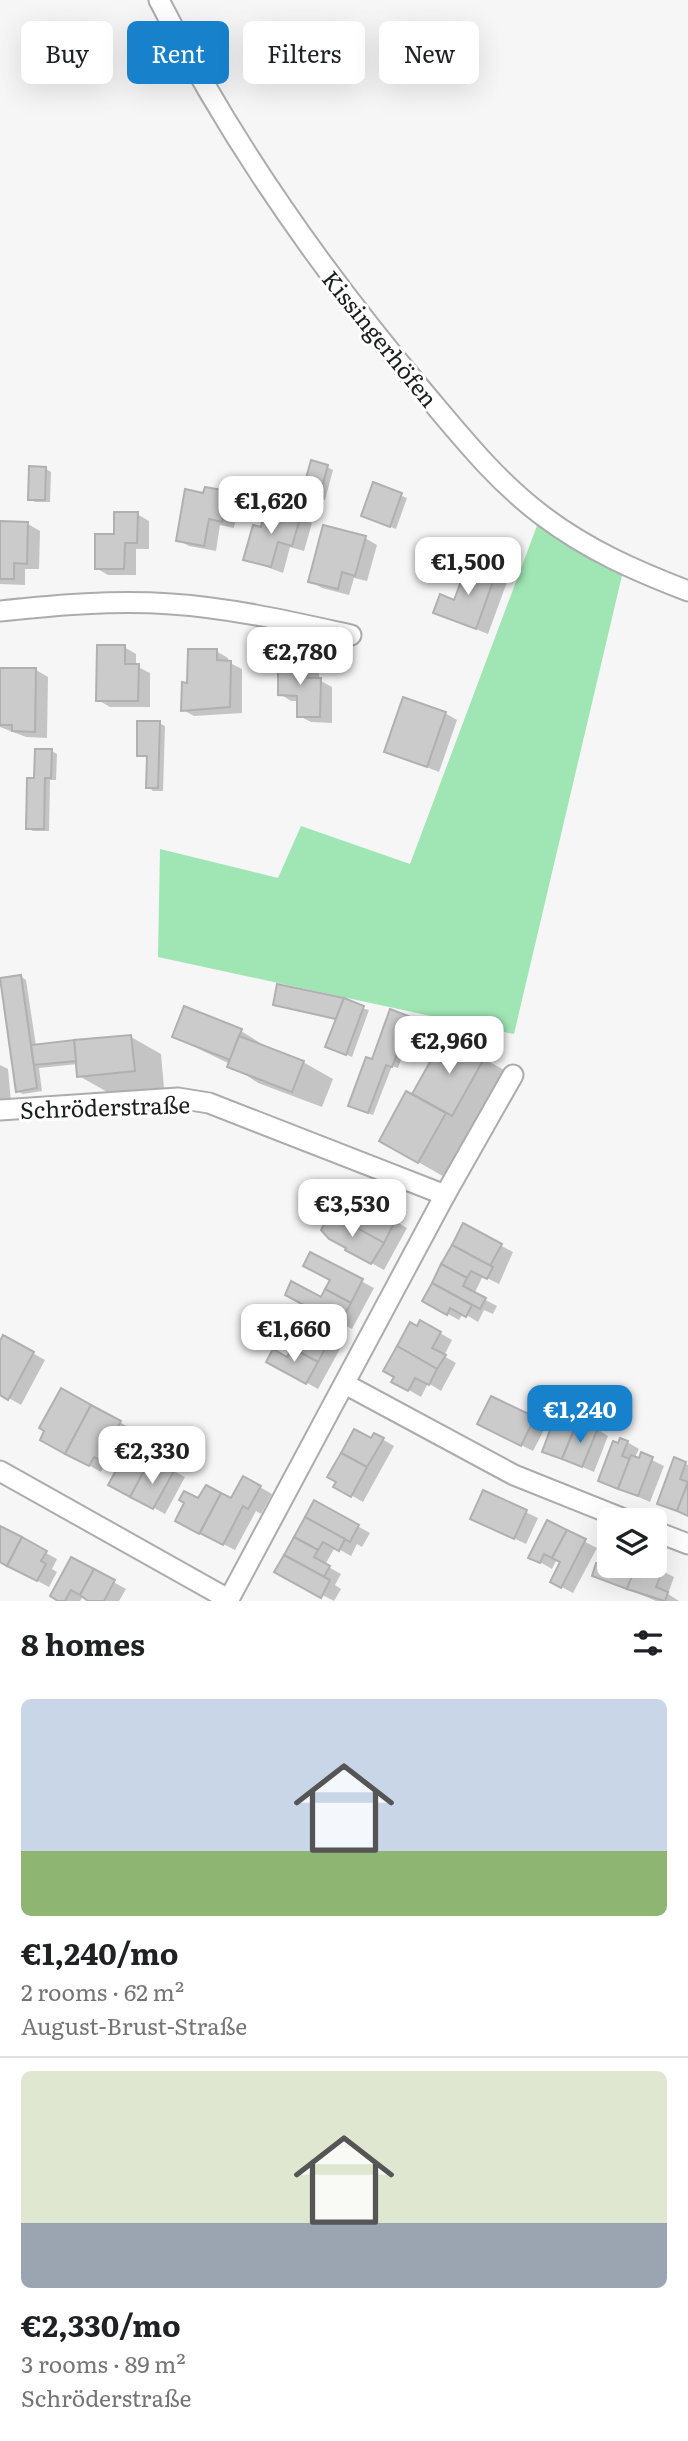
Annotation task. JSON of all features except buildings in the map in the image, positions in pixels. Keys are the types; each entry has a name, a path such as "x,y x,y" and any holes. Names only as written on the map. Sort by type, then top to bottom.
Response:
{"street":[{"name":"Kissingerhöfen","path":"159,0 234,134 337,285 498,478 541,515 599,554 688,591"},
{"path":"0,611 81,603 171,604 272,618 351,635"},
{"path":"0,1471 228,1600 445,1195 513,1075"},
{"name":"Schröderstraße","path":"0,1111 178,1098 209,1103 445,1195"},
{"path":"345,1384 514,1475 597,1508"},
{"path":"667,1536 688,1544"}],"green space":[{"path":"541,515 624,567 514,1034 158,957 160,849 278,878 301,826 410,864"}]}
